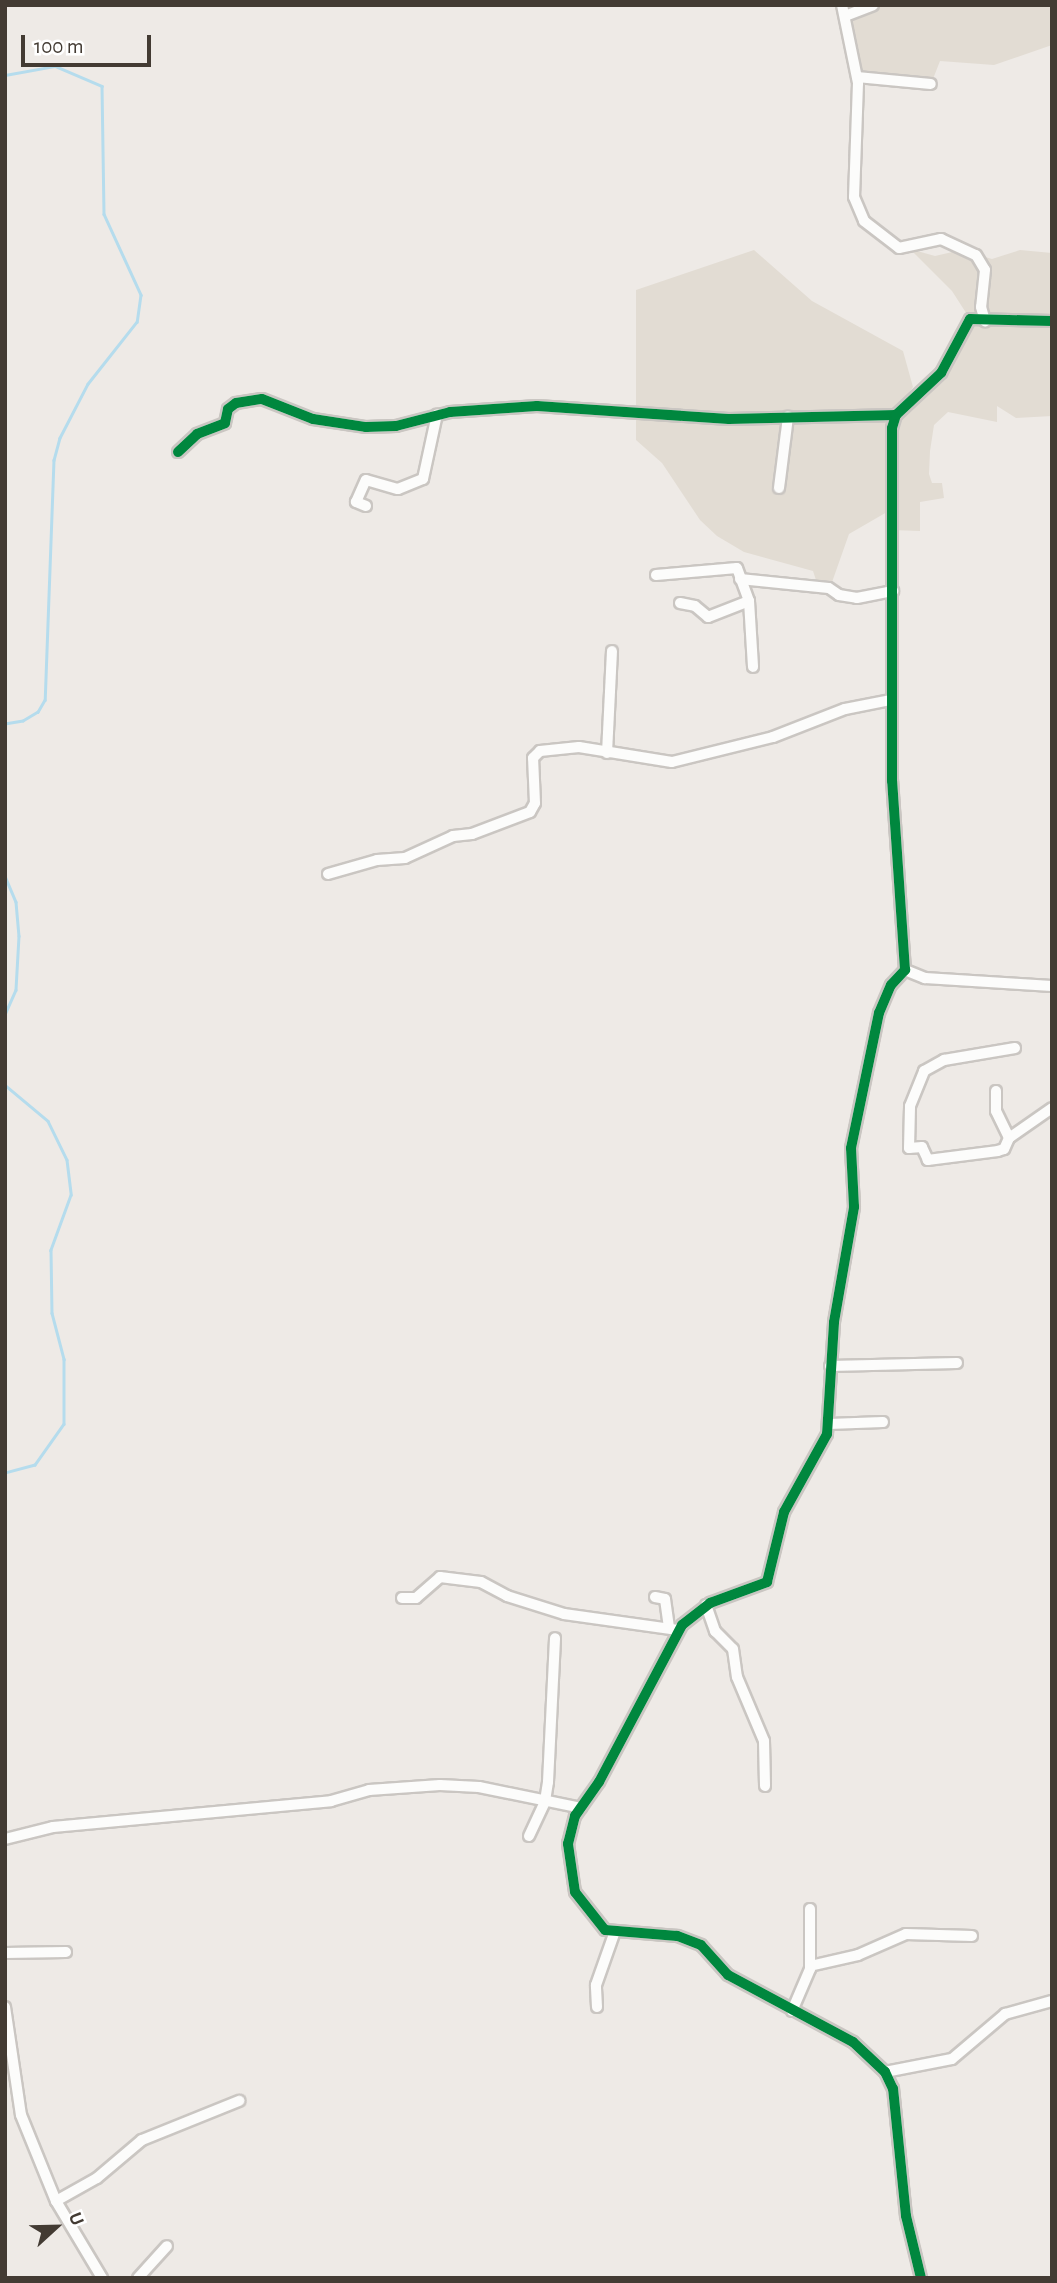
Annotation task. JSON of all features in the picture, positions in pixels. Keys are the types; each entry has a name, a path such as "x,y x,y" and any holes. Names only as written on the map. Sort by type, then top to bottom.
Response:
{"street":[{"path":"873,5 843,11 857,77 854,197 864,221 899,247 941,239 976,255 985,270 981,307 985,321"},
{"path":"857,77 931,84"},
{"path":"921,2278 906,2216 893,2089 885,2072 853,2042 728,1975 714,1956 693,1941 666,1935 614,1934 597,1925 579,1899 571,1876 568,1844 580,1808 599,1782 673,1628 706,1605 765,1585 785,1513 829,1424 830,1366 854,1207 853,1139 879,1013 891,985 905,970 894,827 891,700 892,428 895,415 941,373 970,319 1052,321"},
{"path":"178,452 197,434 225,423 228,409 236,403 262,399 313,419 366,427 396,426 437,414 537,406 729,419 895,415"},
{"path":"366,506 356,501 366,480 399,489 423,479 437,414"},
{"path":"779,488 788,417"},
{"path":"656,575 735,567 749,601 753,667"},
{"path":"740,579 830,588 839,595 857,598 893,591"},
{"path":"680,603 695,606 708,617 749,601"},
{"path":"607,752 612,651"},
{"path":"328,874 377,860 405,858 453,836 472,834 530,812 536,803 533,758 536,752 563,746 673,762 774,737 845,709 891,700"},
{"path":"905,970 925,978 1052,986"},
{"path":"1015,1048 944,1059 925,1071 910,1106 909,1148 922,1147 928,1160 1004,1149 1009,1138 1052,1108"},
{"path":"996,1091 997,1114 1009,1138"},
{"path":"830,1366 957,1363"},
{"path":"829,1424 883,1422"},
{"path":"402,1598 416,1598 440,1577 481,1582 507,1596 585,1618 648,1629 673,1628"},
{"path":"655,1597 665,1600 673,1628"},
{"path":"706,1605 715,1631 733,1649 737,1677 764,1741 765,1786"},
{"path":"529,1836 545,1801 555,1638"},
{"path":"5,1839 52,1827 331,1801 369,1790 440,1785 479,1787 580,1808"},
{"path":"792,2011 810,1964 810,1909"},
{"path":"597,2007 596,1985 614,1934"},
{"path":"810,1964 901,1938 972,1936"},
{"path":"5,1953 66,1952"},
{"path":"885,2072 951,2059 1005,2014 1052,2001"},
{"path":"5,2007 15,2093 56,2201 102,2278"},
{"path":"56,2201 97,2178 142,2140 239,2101"},
{"path":"138,2278 167,2246"}],"shaded area":[{"path":"866,5 1052,5 1052,45 994,65 940,61 931,84 857,77 845,16"},
{"path":"910,249 935,256 961,250 992,259 1020,250 1052,253 1052,416 1016,418 997,406 997,422 948,412 934,425 930,451 929,474 932,483 942,483 944,498 920,502 920,531 892,530 898,416 941,373 970,319 952,291"},
{"path":"754,250 812,301 903,351 913,387 890,421 887,512 849,534 831,585 817,583 813,571 744,552 717,536 700,520 662,463 636,440 636,290"}],"waterway":[{"path":"5,75 55,66 102,86 104,214 141,295 137,322 88,384 60,438 54,460 45,700 38,712 23,721 5,724"},
{"path":"5,876 16,902 19,936 16,990 5,1015"},
{"path":"5,1085 48,1121 67,1160 71,1195 51,1250 52,1313 64,1359 64,1424 35,1465 5,1473"}],"cycle path":[{"path":"921,2278 906,2216 893,2089 885,2072 853,2042 728,1975 701,1945 677,1936 605,1930 575,1892 568,1844 575,1816 599,1782 682,1625 710,1603 767,1582 784,1512 827,1434 834,1322 854,1207 851,1148 879,1013 891,985 905,970 892,781 892,428 896,415 941,373 970,319 1052,321"},
{"path":"178,452 197,434 225,423 228,409 236,403 262,399 313,419 366,427 396,426 450,412 537,406 729,419 896,415"}]}
